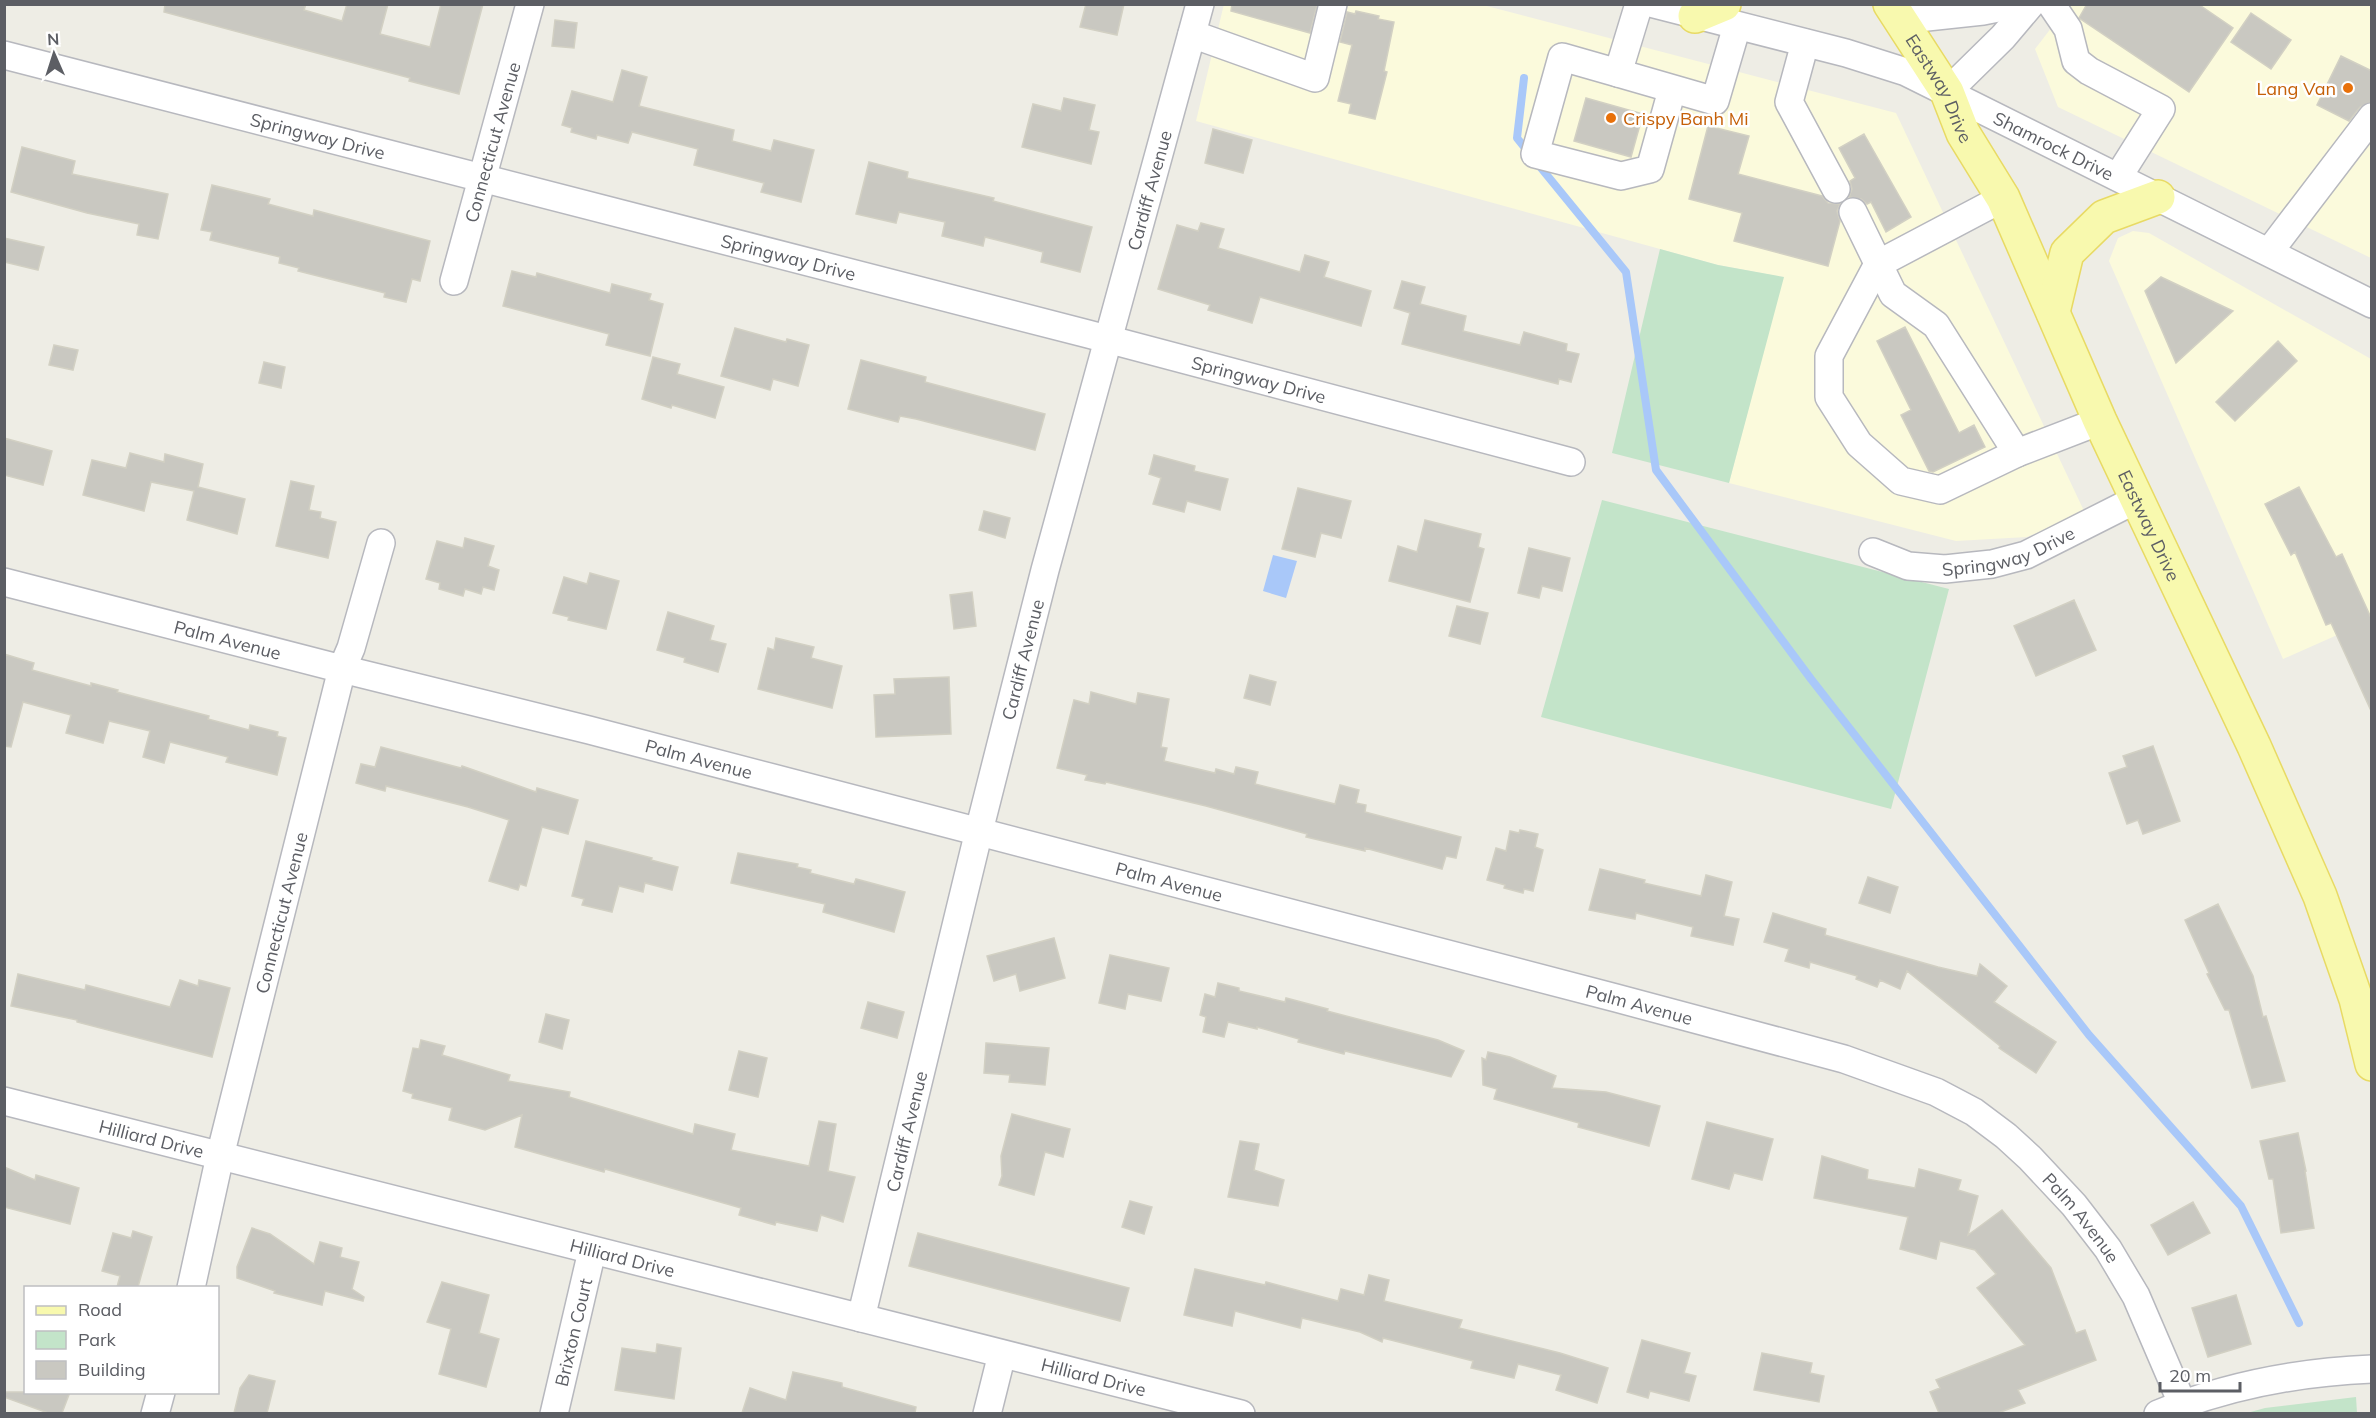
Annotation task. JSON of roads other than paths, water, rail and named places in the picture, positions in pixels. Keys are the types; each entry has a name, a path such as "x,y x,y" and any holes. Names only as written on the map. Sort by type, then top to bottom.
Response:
{"main road":[{"name":"Eastway Drive","path":"1894,12 1947,92 1963,133 2003,198 2100,421 2254,746 2320,896 2356,999 2372,1064"},
{"path":"2053,312 2067,253 2104,218 2158,197"}],"street":[{"name":"Connecticut Avenue","path":"454,281 530,4"},
{"name":"Cardiff Avenue","path":"861,1318 1045,570 1200,4"},
{"path":"1192,33 1316,78 1333,4"},
{"path":"1618,73 1639,4"},
{"name":"Shamrock Drive","path":"1654,4 1719,15 1906,72 2372,304"},
{"path":"1894,12 1983,11 2018,4"},
{"path":"1947,92 2003,37 2031,4"},
{"path":"2051,4 2068,29 2076,61 2089,71 2161,109 2118,177"},
{"path":"1672,90 1650,169 1621,176 1535,154 1562,57 1715,101 1719,15"},
{"path":"1805,43 1788,102 1836,189"},
{"name":"Springway Drive","path":"4,55 1107,339 1571,462"},
{"path":"2269,252 2372,117"},
{"path":"2003,198 1878,264 1829,356 1829,396 1859,444 1901,481 1940,490 2016,453 2100,421"},
{"path":"1853,212 1893,294 1936,325 2016,453"},
{"name":"Springway Drive","path":"1873,552 1908,566 1945,569 1992,564 2026,555 2138,499"},
{"name":"Connecticut Avenue","path":"191,1286 220,1156 342,669 351,648 381,543"},
{"name":"Palm Avenue","path":"4,582 979,831 1827,1055 1936,1092 1974,1112 2006,1136 2074,1205 2108,1249 2136,1296 2170,1408"},
{"name":"Hilliard Drive","path":"4,1101 1241,1413"},
{"name":"Brixton Court","path":"554,1413 592,1251"},
{"path":"987,1413 1002,1354"},
{"path":"2170,1408 2236,1388 2284,1378 2372,1369"},
{"path":"154,1413 160,1394"}],"water":[{"path":"1273,555 1297,561 1286,598 1263,591"}],"waterway":[{"path":"1524,78 1517,138 1529,153"},
{"path":"1537,163 1626,272 1656,470 1811,679 2089,1035 2241,1206 2299,1323"}],"place":[{"name":"Lang Van","path":"2348,88"},
{"name":"Crispy Banh Mi","path":"1611,118"}]}
